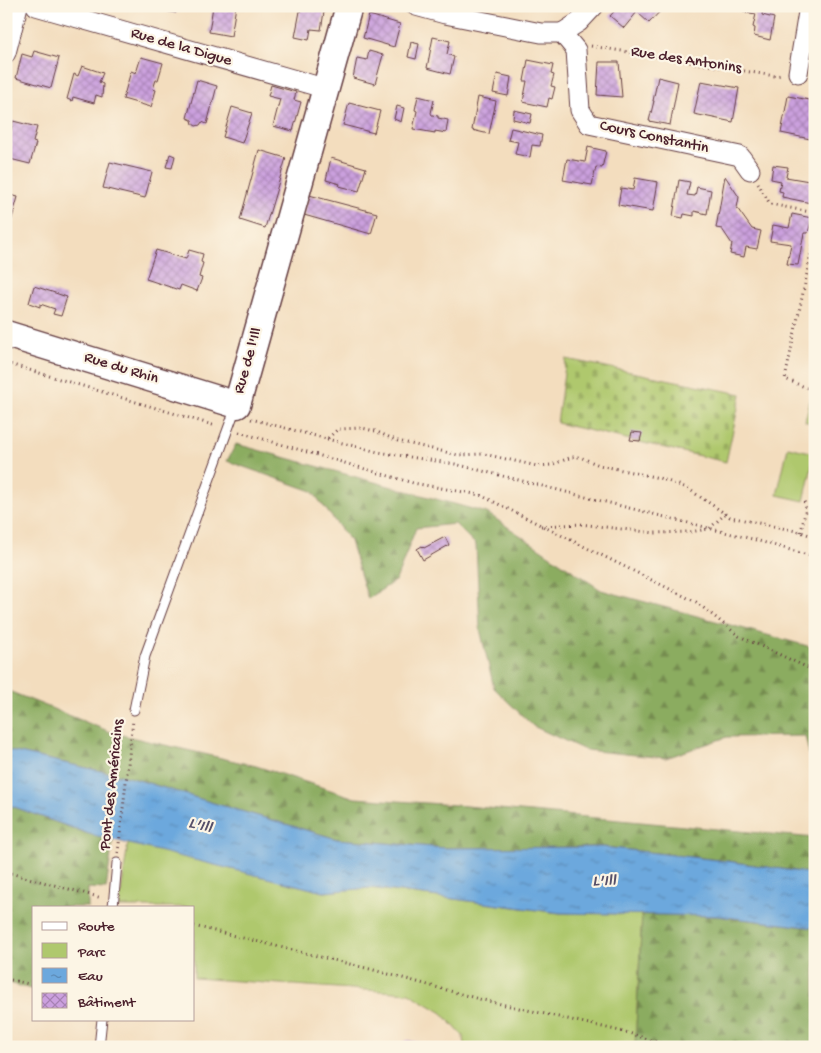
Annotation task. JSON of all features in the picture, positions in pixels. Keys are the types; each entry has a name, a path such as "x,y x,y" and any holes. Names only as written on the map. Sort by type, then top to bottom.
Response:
{"street":[{"path":"6,53 18,6"},
{"name":"Rue de la Digue","path":"36,6 83,13 327,89"},
{"name":"Rue de l'Ill","path":"235,409 349,6"},
{"path":"416,6 445,14 541,33 562,33 579,22 594,6"},
{"path":"798,73 809,6"},
{"path":"562,33 576,50"},
{"name":"Cours Constantin","path":"576,50 580,110 589,124 740,156 750,170"},
{"name":"Rue du Rhin","path":"6,334 235,409"}],"lane":[{"name":"Rue de l'Ill","path":"134,710 145,656 235,409"},
{"path":"113,904 117,863"},
{"path":"99,1047 102,1020"}],"path":[{"name":"Rue des Antonins","path":"576,50 591,46 775,76 798,73"},
{"path":"750,170 770,204 815,213"},
{"path":"815,235 786,379 815,391"},
{"path":"6,362 412,483 480,495 696,602 739,636 815,672"},
{"path":"235,409 327,439 378,452 454,464 815,556"},
{"path":"327,439 338,429 362,428 376,431 398,441 458,455 484,454 537,466 552,465 572,457 580,457 599,465 659,478 687,488 730,516 815,537"},
{"path":"801,532 806,508 804,501"},
{"path":"541,526 580,524 655,532 689,532 709,529 726,513"},
{"name":"Pont des Américains","path":"117,863 134,710"},
{"path":"6,872 113,904"},
{"path":"195,926 370,969 479,999 629,1033 672,1047"},
{"path":"6,979 32,985"}],"green space":[{"path":"566,359 741,394 726,462 557,423"},
{"path":"812,393 815,394 815,425 805,421"},
{"path":"236,444 487,513 601,590 815,648 815,780 805,736 727,737 666,758 585,750 533,726 494,688 480,629 476,545 455,524 416,528 396,580 368,599 350,541 312,491 227,461"},
{"path":"788,447 815,453 804,501 777,495"},
{"path":"6,690 113,733 256,766 355,798 455,805 815,838 815,874 727,861 603,847 445,848 337,839 132,778 6,750"},
{"path":"6,804 89,834 113,840 106,889 88,888 88,906 32,906 32,989 6,982"},
{"path":"128,843 324,892 370,888 560,913 642,914 635,1047 464,1047 463,1036 442,1013 409,993 195,978 195,906 119,906"},
{"path":"642,914 717,916 815,928 815,1047 635,1047"}],"water":[{"name":"L'Ill","path":"6,750 132,778 337,839 445,848 603,847 727,861 815,874 815,928 717,916 560,913 370,888 324,892 89,834 6,804"}],"building":[{"path":"154,6 177,6 176,13 154,9"},
{"path":"213,6 236,6 231,36 209,32"},
{"path":"301,6 325,6 321,30 311,29 309,40 295,37"},
{"path":"619,6 664,7 649,23 637,12 624,28 610,16"},
{"path":"746,6 763,6 762,15 774,18 770,40 754,36 755,28 753,27 756,14 744,12"},
{"path":"369,15 400,24 394,47 363,38"},
{"path":"433,37 450,41 447,54 454,57 450,74 427,68"},
{"path":"411,42 419,44 416,59 408,57"},
{"path":"34,51 59,58 51,88 16,78 22,54 32,57"},
{"path":"369,51 383,55 375,84 353,78 357,58 367,60"},
{"path":"141,57 163,63 153,89 156,90 151,107 123,99 131,71 136,73"},
{"path":"528,60 553,65 551,74 554,75 551,86 555,87 552,99 549,98 547,107 523,102"},
{"path":"599,62 619,62 622,97 597,95"},
{"path":"82,66 103,73 99,82 103,84 102,97 96,95 94,103 73,97 72,101 67,99 74,74 78,76"},
{"path":"497,74 511,77 508,96 493,93"},
{"path":"658,77 678,82 670,125 649,121"},
{"path":"197,80 217,86 207,124 202,122 196,126 192,120 187,118"},
{"path":"701,81 739,88 733,122 694,114"},
{"path":"271,85 296,92 294,100 301,102 293,131 273,126 280,99 268,96"},
{"path":"418,96 434,100 431,113 438,116 438,118 448,120 446,133 413,129"},
{"path":"788,96 815,101 815,140 781,133"},
{"path":"478,97 496,101 489,134 472,130"},
{"path":"349,103 380,111 374,133 343,125"},
{"path":"397,106 404,108 401,122 394,119"},
{"path":"232,107 252,113 242,143 223,137"},
{"path":"514,110 532,114 530,123 513,119"},
{"path":"13,121 37,127 33,142 36,143 30,164 6,158 6,142 8,142"},
{"path":"511,128 542,135 540,146 532,145 530,157 515,154 518,142 508,140"},
{"path":"588,147 606,151 602,168 596,167 592,185 563,180 567,159 585,162"},
{"path":"259,150 286,158 265,228 240,220"},
{"path":"170,154 175,156 172,168 166,167"},
{"path":"331,158 366,168 359,191 339,186 340,184 326,180"},
{"path":"110,162 152,172 145,198 103,188"},
{"path":"773,165 788,167 786,177 815,182 811,203 782,197 783,192 779,191 781,181 771,179"},
{"path":"725,176 739,197 737,208 752,229 761,231 757,249 746,247 744,257 730,254 732,244 722,229 716,228"},
{"path":"635,178 658,182 653,211 618,205 621,188 633,190"},
{"path":"679,180 690,182 687,195 695,196 697,187 711,190 707,214 694,211 694,216 684,214 683,218 673,216"},
{"path":"6,194 18,197 9,229 6,228"},
{"path":"309,195 377,213 371,234 304,215"},
{"path":"792,214 812,218 808,233 804,233 798,265 787,264 791,244 770,241 773,225 789,228"},
{"path":"156,250 186,259 189,250 203,254 201,262 203,263 199,277 202,278 197,291 181,285 179,290 146,279"},
{"path":"34,286 67,297 61,316 53,314 55,309 29,303"},
{"path":"632,432 642,433 640,441 630,440"},
{"path":"445,537 449,545 423,560 417,549 422,546 424,548"},
{"path":"408,1040 422,1043 424,1047 389,1047"}]}
